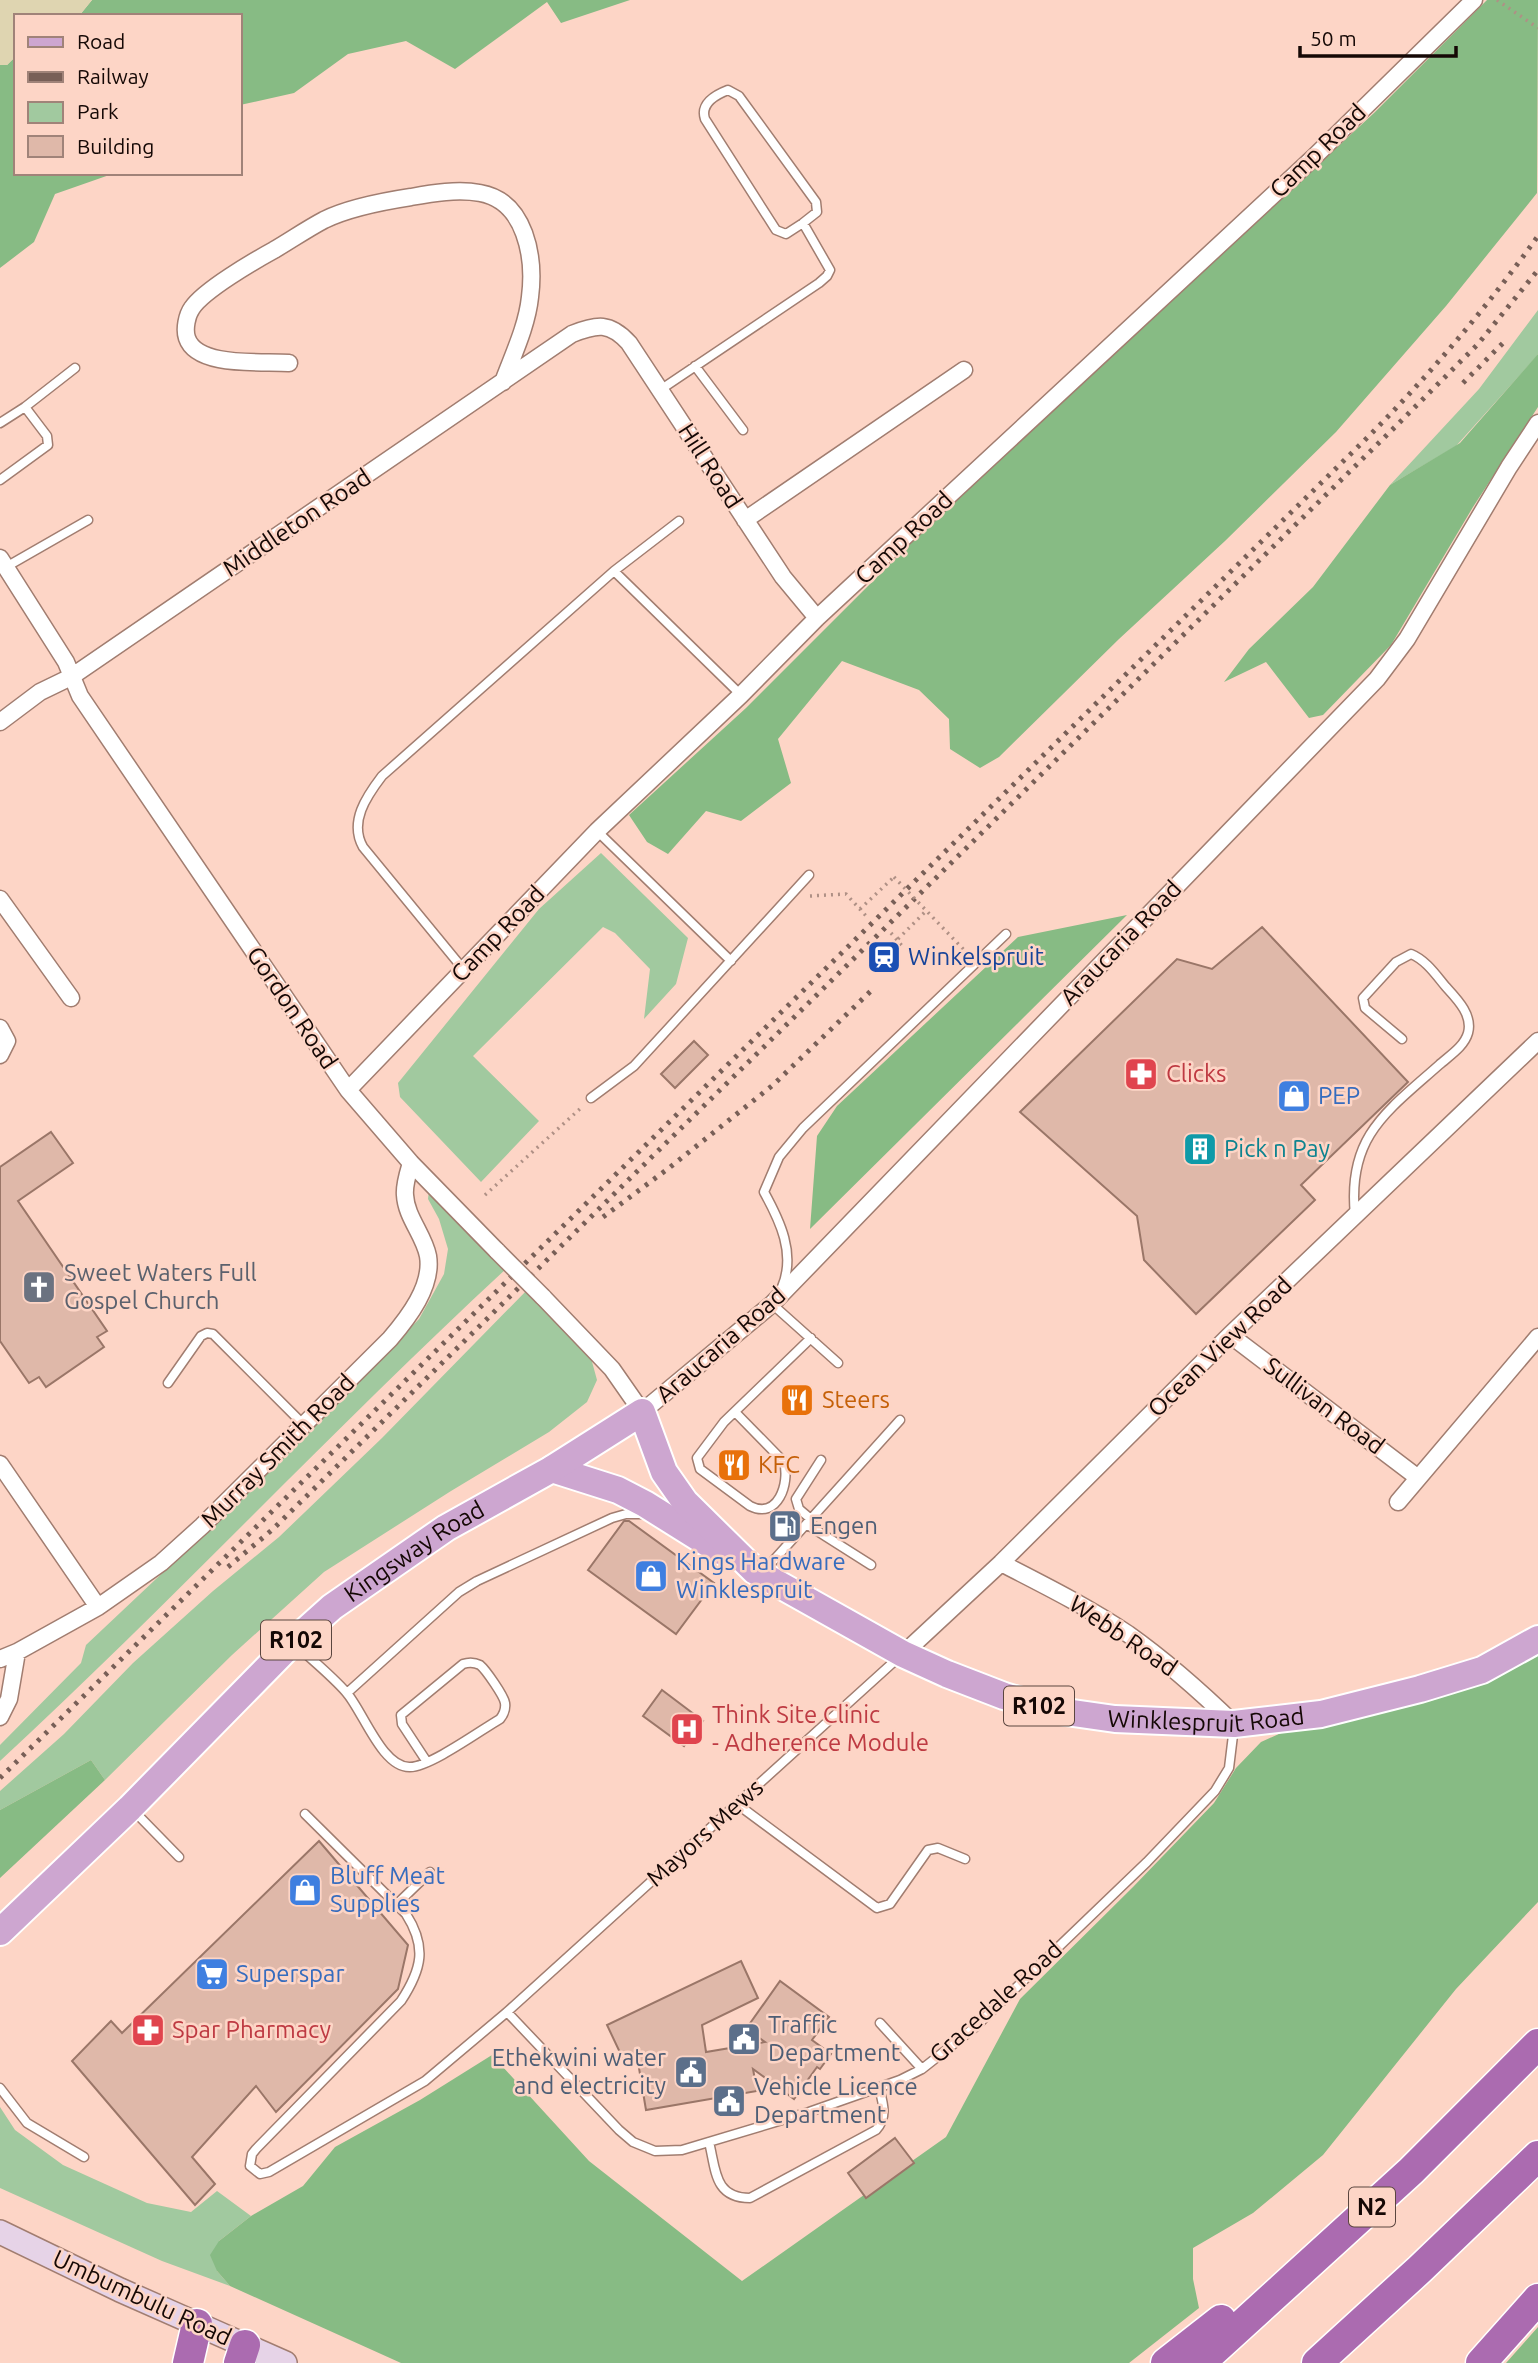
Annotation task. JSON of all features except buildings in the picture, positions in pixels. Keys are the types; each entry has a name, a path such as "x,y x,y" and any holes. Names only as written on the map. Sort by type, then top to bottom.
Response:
{"highway":[{"name":"N2","path":"1200,2363 1411,2171 1538,2044"},
{"path":"1317,2363 1538,2156"},
{"path":"1166,2363 1411,2171"},
{"path":"1481,2363 1538,2299"},
{"path":"188,2363 197,2324"}],"main road":[{"name":"Kingsway Road","path":"0,1932 130,1808 293,1642 332,1607 446,1528 551,1469 642,1412"},
{"name":"Winklespruit Road","path":"642,1412 664,1472 685,1502 758,1573 903,1654 970,1683 1052,1710 1115,1720 1234,1724 1321,1714 1482,1670 1538,1639"},
{"path":"551,1469 618,1490 645,1503 758,1573"},
{"name":"Umbumbulu Road","path":"0,2232 197,2324 242,2354 285,2363"}],"street":[{"name":"Camp Road","path":"348,1090 597,831 741,695 817,618 1313,158 1474,0"},
{"path":"289,363 212,359 197,352 187,338 186,324 192,308 256,260 327,219 401,198 439,192 479,193 494,197 510,209 527,243 531,265 528,307 503,382"},
{"name":"Hill Road","path":"596,326 607,327 622,335 783,578 817,618"},
{"name":"Middleton Road","path":"0,722 40,692 71,677 572,334 596,326"},
{"path":"745,520 964,370"},
{"name":"Araucaria Road","path":"642,1412 772,1304 1377,679 1407,639 1538,423"},
{"name":"Gordon Road","path":"3,562 66,662 88,707 348,1090 411,1163 612,1369 642,1412"},
{"path":"0,899 71,998"},
{"path":"0,1028 7,1041 0,1055"},
{"name":"Ocean View Road","path":"903,1654 1002,1563 1230,1335 1538,1041"},
{"name":"Murray Smith Road","path":"0,1659 17,1653 99,1607 161,1563 202,1526 390,1339 408,1317 427,1277 429,1258 408,1209 405,1194 411,1163"},
{"name":"Sullivan Road","path":"1230,1335 1417,1477"},
{"path":"1398,1502 1538,1337"},
{"path":"0,1464 99,1607"},
{"name":"Webb Road","path":"1002,1563 1097,1614 1127,1634 1193,1685 1234,1724"},
{"path":"0,1717 9,1699 17,1653"}],"lane":[{"path":"728,90 739,96 816,202 817,212 803,223 786,234 778,231 705,119 705,105 723,92 728,90"},
{"path":"660,390 827,276 830,266 803,223"},
{"path":"695,366 743,430"},
{"path":"0,423 75,368"},
{"path":"0,480 48,445 47,436 25,407"},
{"path":"3,562 88,520"},
{"path":"464,970 363,847 358,837 357,823 362,807 382,776 614,571 680,521"},
{"path":"614,571 741,695"},
{"path":"597,831 731,961"},
{"path":"591,1098 635,1066 808,875"},
{"path":"838,1363 772,1304 784,1284 788,1252 780,1220 764,1192 779,1157 803,1129 1006,934"},
{"path":"1355,1215 1353,1180 1367,1138 1380,1118 1459,1047 1468,1032 1466,1013 1457,1000 1422,959 1411,954 1396,962 1363,998 1365,1007 1402,1039"},
{"path":"168,1383 201,1336 213,1334 304,1425"},
{"path":"735,1412 784,1462 787,1472 786,1485 767,1509 758,1510 750,1506 698,1466 697,1458 708,1441 735,1412 811,1338"},
{"path":"758,1573 810,1522 900,1420"},
{"path":"821,1460 796,1499 799,1509 810,1522 871,1565"},
{"path":"347,1693 443,1606 477,1581 612,1518 638,1513 672,1522"},
{"path":"293,1642 347,1693 394,1762 408,1768 428,1762 500,1719 506,1707 504,1698 479,1664 463,1664 401,1715 402,1724 428,1762"},
{"name":"Mayors Mews","path":"397,1904 415,1928 420,1947 415,1977 401,2001 256,2149 250,2166 260,2174 269,2172 404,2095 441,2069 903,1654"},
{"name":"Gracedale Road","path":"507,2012 619,2130 633,2141 655,2151 682,2150 900,2080 922,2069 974,2028 1138,1871 1215,1791 1229,1768 1234,1724"},
{"path":"737,1804 877,1908 890,1904 928,1850 938,1848 965,1859"},
{"path":"130,1808 178,1857"},
{"path":"304,1814 397,1904 430,1872"},
{"path":"880,2023 922,2069"},
{"path":"0,2088 27,2123 84,2157"},
{"path":"709,2142 721,2187 727,2194 737,2198 750,2198 876,2130 884,2117 879,2088"}],"path":[{"path":"1497,0 1538,28"},
{"path":"860,909 894,877 966,952"},
{"path":"796,889 812,896 846,894 868,918"},
{"path":"898,939 926,911"},
{"path":"891,933 904,948"},
{"path":"485,1195 591,1098"}],"green space":[{"path":"92,0 630,0 561,23 547,2 455,69 406,41 348,54 294,93 242,105 242,14 81,14"},
{"path":"1487,0 1538,0 1537,193 1446,306 1336,432 999,757 980,768 950,749 949,719 919,690 842,661 778,739 791,783 741,821 706,811 668,854 647,842 629,815 746,708 928,526 1374,113"},
{"path":"14,58 14,175 109,175 55,194 34,242 0,268 0,65 7,65"},
{"path":"1538,310 1536,357 1456,446 1390,485 1479,389"},
{"path":"1538,354 1538,407 1473,507 1391,645 1323,715 1309,718 1266,662 1224,682 1249,649 1313,587 1390,485 1460,443"},
{"path":"601,853 688,938 676,984 644,1019 650,969 615,933 603,927 473,1056 539,1121 481,1182 400,1097 398,1083 539,909"},
{"path":"1127,915 810,1229 817,1136 837,1106 1018,937"},
{"path":"429,1190 507,1268 0,1761 0,1745 81,1663 86,1645 244,1496 419,1319 444,1274 448,1249 439,1219 428,1199"},
{"path":"527,1290 591,1358 597,1380 587,1402 549,1432 324,1572 232,1655 105,1780 91,1760 0,1810 0,1791 64,1734 133,1663 213,1591 279,1537 382,1438"},
{"path":"1538,1653 1538,1902 1456,1989 1323,2155 1253,2213 1193,2248 1193,2279 1199,2308 1129,2363 401,2363 230,2286 217,2271 210,2255 219,2241 251,2216 303,2186 335,2147 420,2100 492,2055 589,2161 742,2281 946,2137 1020,1999 1214,1803 1236,1768 1261,1742 1290,1729"},
{"path":"91,1760 105,1780 0,1878 0,1810"},
{"path":"0,2107 15,2130 63,2165 147,2203 191,2212 217,2191 251,2216 219,2241 217,2271 230,2286 162,2261 0,2188"},
{"path":"1538,2327 1538,2363 1506,2363"}],"sand":[{"path":"0,0 92,0 81,14 14,14 14,58 7,65 0,65"}],"railway":[{"path":"0,1778 1371,434 1459,338 1538,236"},
{"path":"228,1567 272,1530 1396,426 1478,344 1538,270"},
{"path":"1463,383 1507,339"},
{"path":"603,1217 773,1085 875,987"}],"place":[{"name":"Winkelspruit","path":"884,957"},
{"name":"Clicks","path":"1141,1074"},
{"name":"PEP","path":"1294,1096"},
{"name":"Pick n Pay","path":"1200,1149"},
{"name":"Sweet Waters Full Gospel Church","path":"39,1287"},
{"name":"Steers","path":"797,1400"},
{"name":"KFC","path":"734,1465"},
{"name":"Engen","path":"785,1526"},
{"name":"Kings Hardware Winklespruit","path":"651,1576"},
{"name":"Think Site Clinic - Adherence Module","path":"687,1729"},
{"name":"Bluff Meat Supplies","path":"305,1890"},
{"name":"Superspar","path":"212,1974"},
{"name":"Spar Pharmacy","path":"148,2030"},
{"name":"Traffic Department","path":"744,2039"},
{"name":"Ethekwini water and electricity","path":"691,2072"},
{"name":"Vehicle Licence Department","path":"729,2101"}]}
